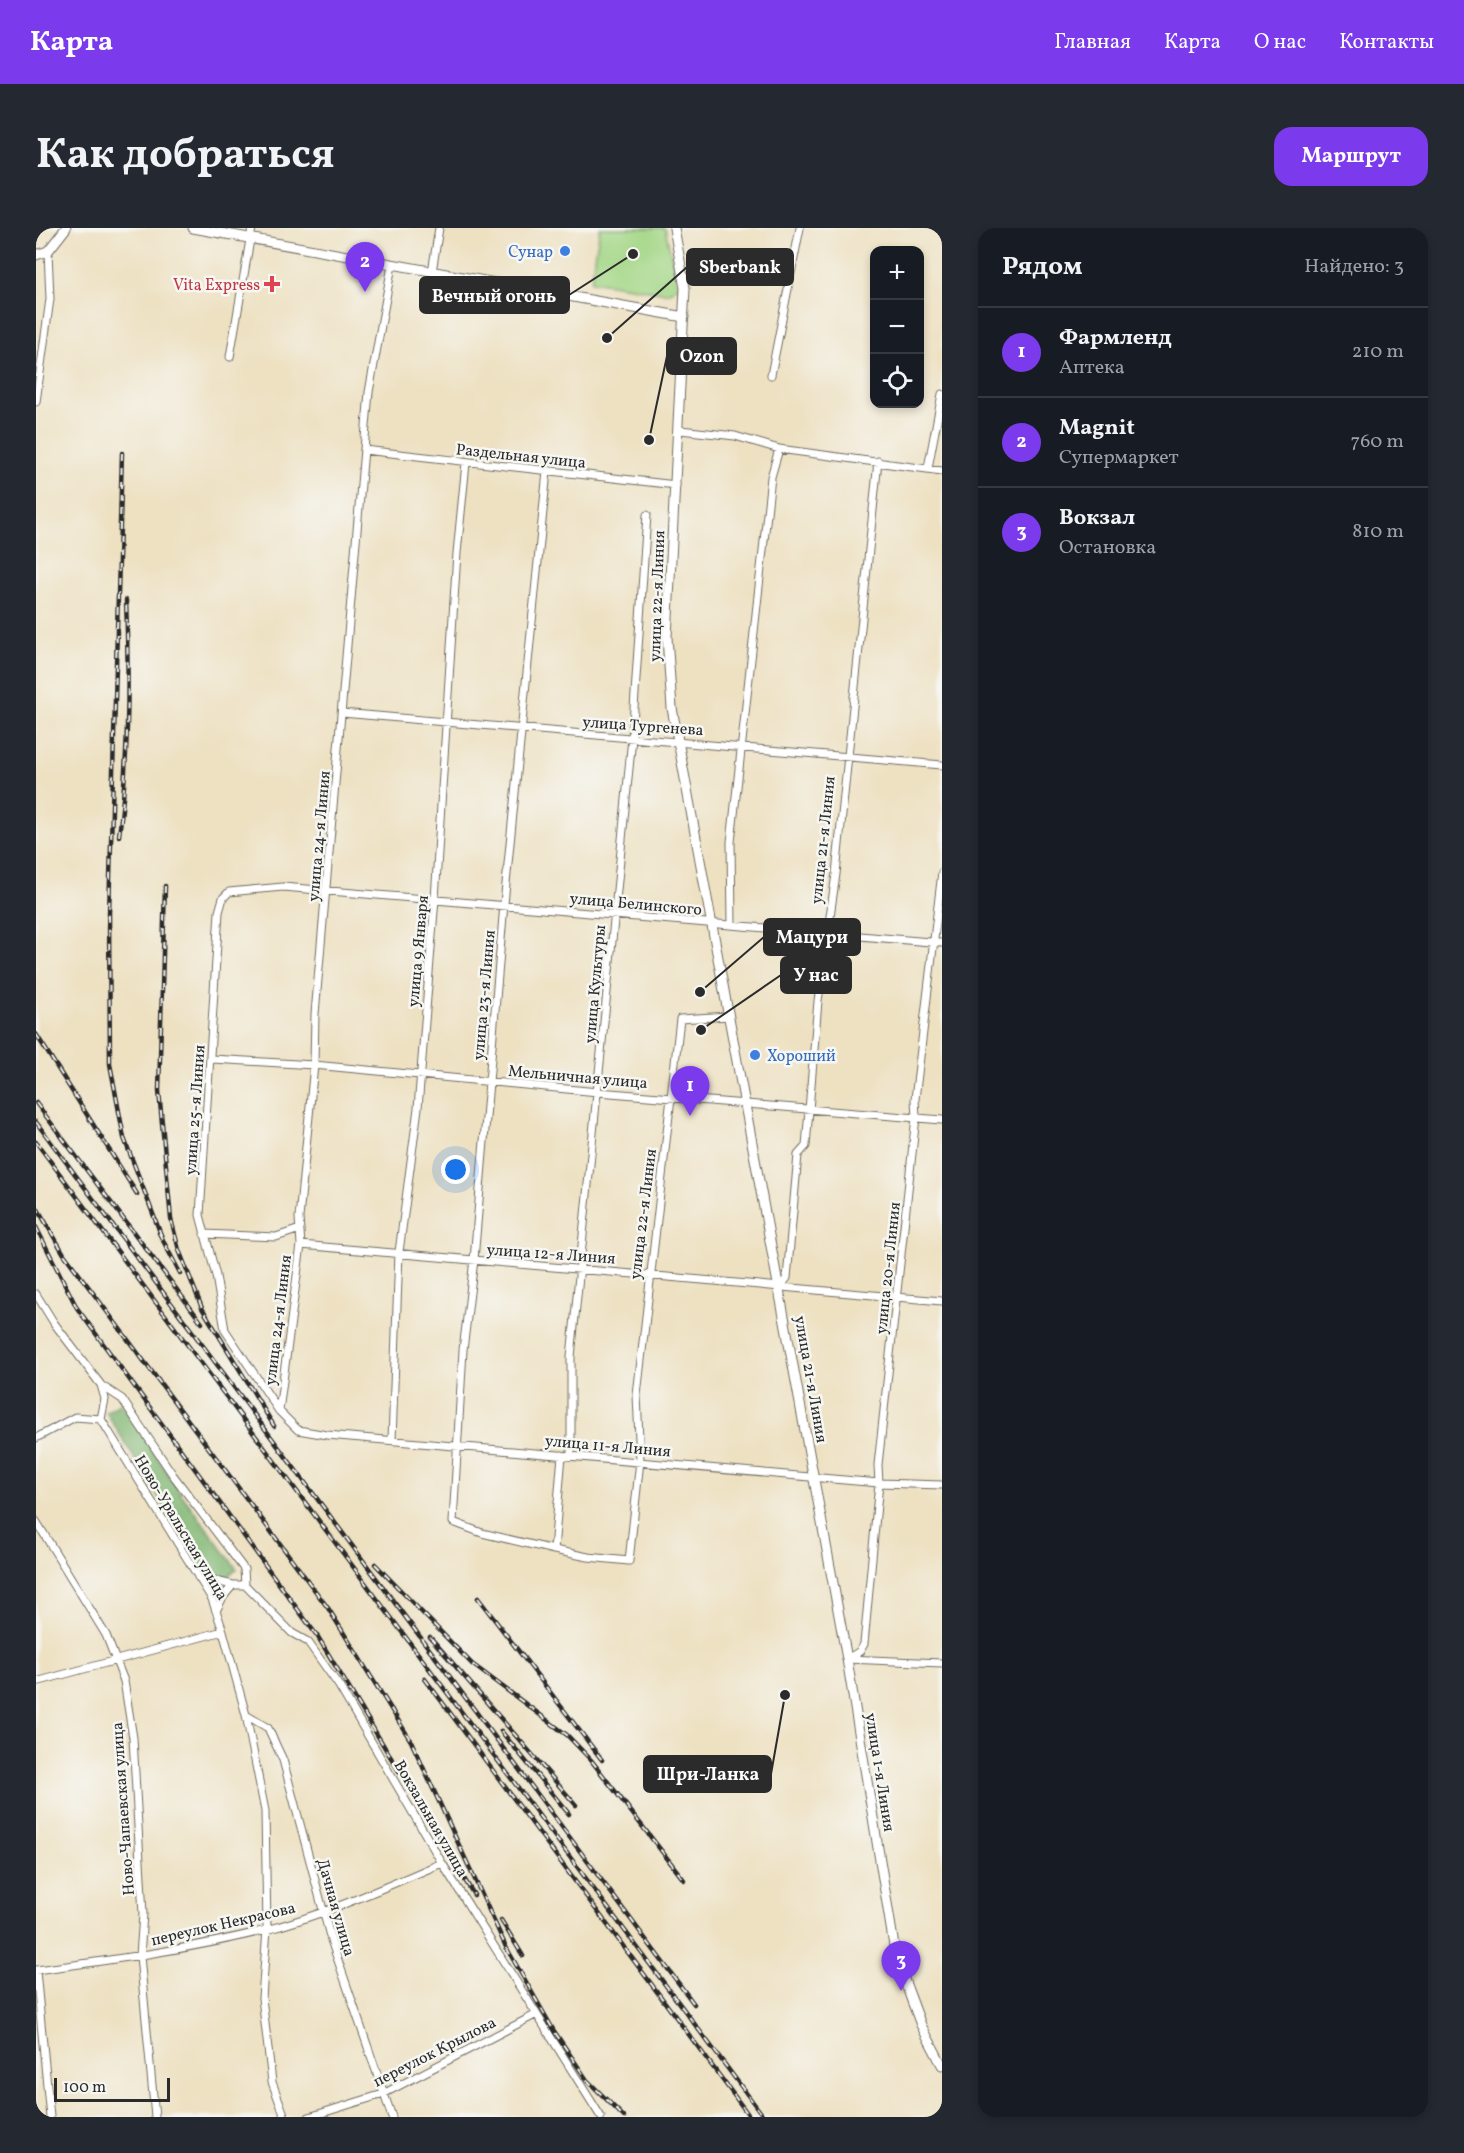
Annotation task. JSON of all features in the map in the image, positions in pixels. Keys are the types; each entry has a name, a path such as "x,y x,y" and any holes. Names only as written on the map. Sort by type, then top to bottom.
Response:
{"main road":[{"path":"36,255 48,251 66,228"},
{"path":"194,228 684,317"},
{"name":"улица 22-я Линия","path":"674,228 685,288 680,430 667,637 672,708 746,1103"},
{"name":"улица 21-я Линия","path":"746,1103 814,1476"},
{"name":"улица 1-я Линия","path":"814,1476 847,1659 896,1958 921,2025 942,2065"}],"street":[{"path":"230,357 252,228"},
{"path":"432,272 440,228"},
{"path":"771,375 800,228"},
{"path":"36,402 50,299 48,251"},
{"name":"улица 24-я Линия","path":"279,1411 301,1245 300,1230 314,1065 315,1014 369,392 392,265"},
{"path":"928,468 942,394"},
{"path":"680,430 735,436 780,449 942,471"},
{"path":"732,926 731,842 740,746 771,477 780,449"},
{"name":"Раздельная улица","path":"364,450 676,485"},
{"name":"улица 21-я Линия","path":"780,1287 787,1278 798,1155 806,1146 818,1001 878,462"},
{"name":"улица 9 Января","path":"392,1440 399,1252 413,1160 435,899 445,722 466,463"},
{"name":"улица 23-я Линия","path":"547,471 504,904 474,1260 463,1350 453,1522 482,1533 554,1550"},
{"name":"улица Культуры","path":"571,1455 571,1357 632,738 647,515"},
{"name":"улица Тургенева","path":"342,713 846,754 942,765"},
{"name":"улица 20-я Линия","path":"847,1659 860,1651 864,1644 879,1483 878,1465 916,1117 915,1099 938,943 942,872"},
{"name":"улица 25-я Линия","path":"279,1411 225,1330 216,1276 200,1215 212,1059 213,984 219,912 223,898 235,891 283,887 327,890"},
{"name":"улица Белинского","path":"327,890 938,943"},
{"name":"улица 22-я Линия","path":"554,1550 588,1557 629,1560 640,1461 637,1395 680,1019 729,1016"},
{"name":"Мельничная улица","path":"212,1059 314,1065 597,1092 942,1120"},
{"path":"204,1234 276,1237 300,1230"},
{"name":"улица 12-я Линия","path":"301,1245 942,1301"},
{"path":"36,1294 54,1323 101,1385 122,1399 173,1475 244,1569 245,1585 233,1585 198,1577"},
{"path":"36,1438 75,1418 101,1419 105,1399 101,1385"},
{"name":"улица 11-я Линия","path":"279,1411 298,1430 457,1447 879,1483 942,1485"},
{"name":"Ново-Уральская улица","path":"101,1419 198,1577 224,1631 246,1715 265,1811 267,1929 262,1998 272,2082 285,2117"},
{"path":"554,1550 562,1455"},
{"name":"Ново-Чапаевская улица","path":"36,1521 106,1635 124,1681 133,1738 143,1914 140,1956 155,2117"},
{"path":"216,1611 223,1597 233,1585"},
{"name":"Вокзальная улица","path":"245,1585 292,1633 308,1642 339,1686 442,1863 601,2117"},
{"path":"36,1682 224,1631"},
{"path":"847,1659 942,1663"},
{"name":"Дачная улица","path":"246,1715 268,1728 283,1760 324,1911 392,2117"},
{"name":"переулок Некрасова","path":"36,1970 140,1956 267,1929 324,1911 442,1863"},
{"path":"36,1970 50,2117"},
{"name":"переулок Крылова","path":"309,2117 383,2094 535,2014"}],"green space":[{"path":"600,228 665,228 678,287 668,293 591,281"},
{"path":"121,1403 182,1495 237,1569 225,1578 204,1571 106,1412"}],"railway":[{"path":"122,453 109,914 110,1064 124,1138 163,1240"},
{"path":"119,836 125,777 127,718 126,600"},
{"path":"165,886 159,1091 171,1219 179,1250 202,1308 274,1426"},
{"path":"36,1034 137,1194"},
{"path":"36,1103 202,1323"},
{"path":"36,1122 694,2004"},
{"path":"36,1142 764,2117"},
{"path":"36,1206 64,1254 328,1608 411,1741 506,1947 554,2031 587,2080 624,2117"},
{"path":"36,1227 77,1308 318,1637 474,1895"},
{"path":"159,1233 180,1273"},
{"path":"375,1564 472,1664 567,1735 591,1760 684,1880"},
{"path":"478,1598 602,1760"},
{"path":"430,1637 576,1805"},
{"path":"425,1679 750,2117"},
{"path":"501,1731 569,1814"},
{"path":"501,1920 523,1956"}],"place":[{"name":"Сунар","path":"565,251"},
{"name":"Вечный огонь","path":"633,254"},
{"name":"Vita Express","path":"272,284"},
{"name":"Magnit","path":"365,292"},
{"name":"Sberbank","path":"607,338"},
{"name":"Ozon","path":"649,440"},
{"name":"Мацури","path":"700,992"},
{"name":"У нас","path":"701,1030"},
{"name":"Хороший","path":"755,1055"},
{"name":"Фармленд","path":"690,1116"},
{"name":"Шри-Ланка","path":"785,1695"},
{"name":"Вокзал","path":"901,1991"}]}
